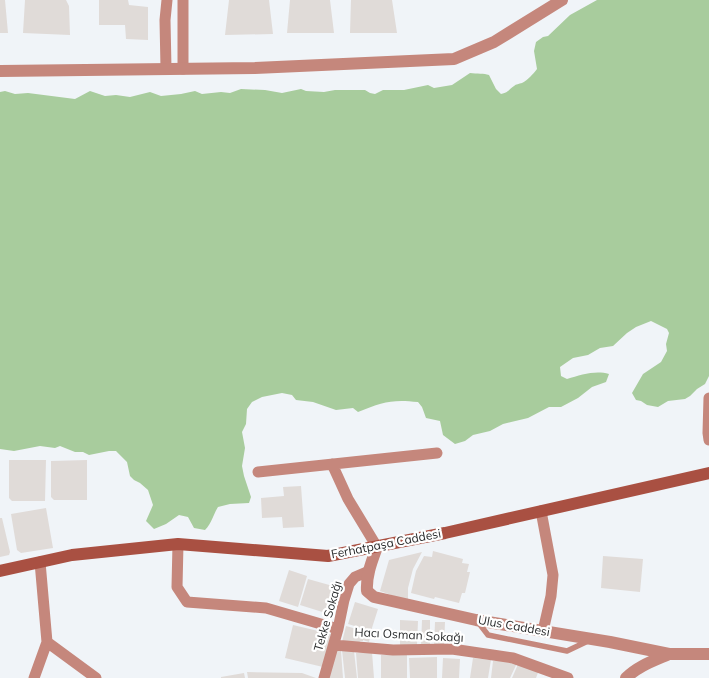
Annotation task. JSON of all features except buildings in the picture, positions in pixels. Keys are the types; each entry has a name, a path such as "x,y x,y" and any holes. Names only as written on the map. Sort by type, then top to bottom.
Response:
{"main road":[{"name":"Ferhatpaşa Caddesi","path":"0,570 72,555 178,544 328,556 445,533 709,473"}],"street":[{"path":"166,68 165,20 167,0"},
{"path":"183,0 184,69"},
{"path":"0,71 255,68 454,59 494,42 562,0"},
{"path":"709,398 709,440"},
{"path":"258,472 437,453"},
{"path":"332,464 348,499 377,546"},
{"path":"540,511 553,574 551,596 543,631"},
{"path":"178,544 177,587 187,602 266,608 338,629"},
{"name":"Ulus Caddesi","path":"377,546 366,582 367,591 374,597 476,620 669,654 709,654"},
{"path":"34,678 47,642 40,562"},
{"name":"Tekke Sokağı","path":"324,678 349,584 355,577 369,571"},
{"path":"47,642 96,678"},
{"name":"Hacı Osman Sokağı","path":"334,645 393,650 452,649 495,655 513,658 568,678"},
{"path":"626,678 644,664 669,654"}],"lane":[{"path":"476,620 488,635 567,651 591,639"}],"green space":[{"path":"597,0 709,0 709,376 705,384 690,396 685,399 668,401 658,407 636,400 632,393 643,374 661,362 667,351 666,344 669,333 667,329 651,321 636,327 613,346 600,348 588,355 573,358 560,367 561,376 567,379 588,373 604,373 609,374 606,382 592,387 578,398 561,407 549,407 528,418 503,424 455,444 443,435 440,421 426,418 418,402 387,402 358,412 353,408 336,410 313,402 296,400 292,395 282,393 262,397 252,402 247,409 246,424 242,432 245,448 242,466 251,497 249,503 218,507 205,530 194,528 188,517 179,515 166,524 154,529 146,521 153,505 148,490 130,476 127,462 116,451 89,455 60,446 55,448 40,446 14,451 0,449 0,92 28,93 75,99 90,91 105,96 130,97 150,92 161,96 195,91 202,94 230,93 241,89 282,93 301,89 324,92 365,90 375,94 383,90 404,90 428,85 434,88 452,85 470,73 489,75 496,89 501,94 524,82 537,69 534,51 536,42 548,36 570,15"}]}
